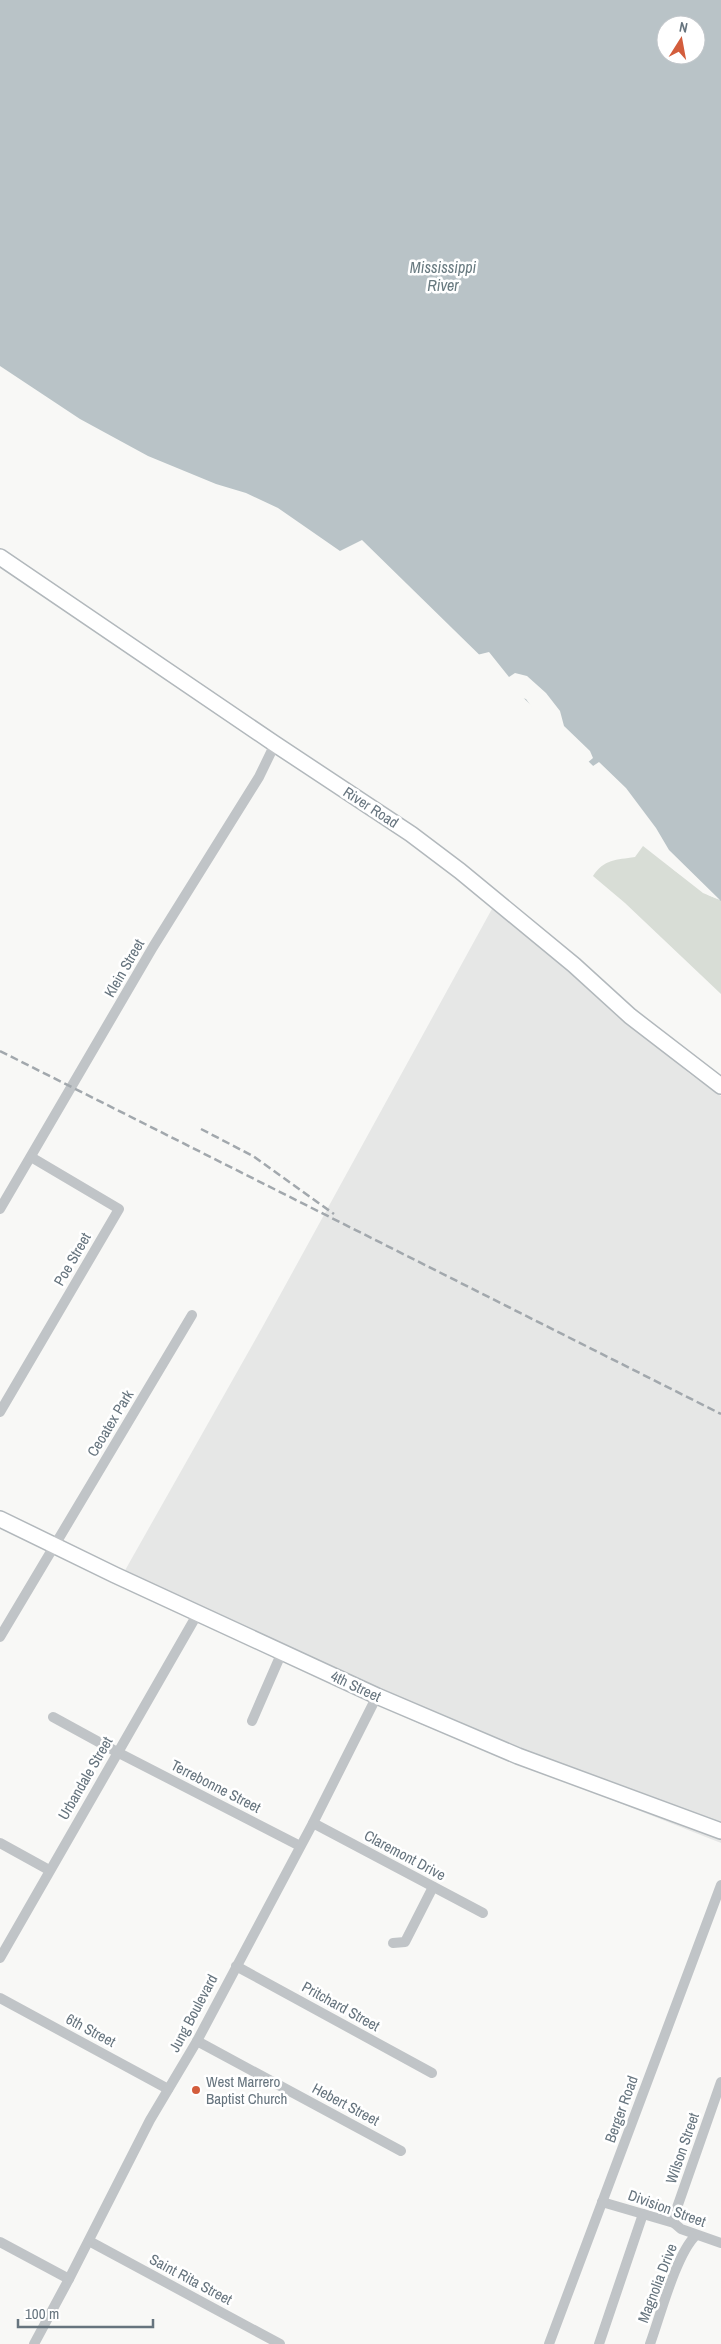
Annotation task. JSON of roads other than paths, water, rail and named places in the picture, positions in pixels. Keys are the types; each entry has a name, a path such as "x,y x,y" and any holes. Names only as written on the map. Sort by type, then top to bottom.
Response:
{"main road":[{"name":"River Road","path":"0,557 411,834 453,865 574,965 630,1016 721,1086"},
{"name":"4th Street","path":"0,1519 377,1696 518,1756 721,1831"}],"street":[{"name":"Klein Street","path":"0,1209 153,947 259,777 275,744"},
{"name":"Poe Street","path":"0,1412 119,1209 31,1157"},
{"name":"Ceoatex Park","path":"0,1637 192,1315"},
{"name":"Urbandale Street","path":"0,1958 198,1613"},
{"path":"252,1721 282,1652"},
{"name":"Jung Boulevard","path":"34,2344 150,2120 197,2040 313,1823 377,1696"},
{"name":"Terrebonne Street","path":"54,1717 117,1752 300,1846"},
{"name":"Claremont Drive","path":"313,1823 483,1913"},
{"path":"0,1843 49,1870"},
{"name":"Berger Road","path":"548,2344 721,1885"},
{"path":"393,1943 405,1942 433,1887"},
{"name":"Pritchard Street","path":"236,1966 432,2073"},
{"name":"6th Street","path":"0,1998 168,2088"},
{"name":"Hebert Street","path":"197,2040 401,2151"},
{"name":"Wilson Street","path":"674,2224 673,2219 721,2082"},
{"name":"Division Street","path":"602,2202 674,2224 681,2229 721,2243"},
{"path":"599,2344 643,2214"},
{"name":"Magnolia Drive","path":"650,2344 672,2280 690,2241 696,2235"},
{"name":"Saint Rita Street","path":"89,2241 280,2344"},
{"path":"0,2242 69,2279"}],"water":[{"name":"Mississippi River","path":"0,0 721,0 721,901 677,871 631,803 362,540 340,551 278,508 246,493 216,484 148,456 80,419 0,366"}],"railway":[{"path":"0,1051 721,1414"},
{"path":"201,1129 253,1156 334,1214"}],"place":[{"name":"West Marrero Baptist Church","path":"196,2090"}]}
